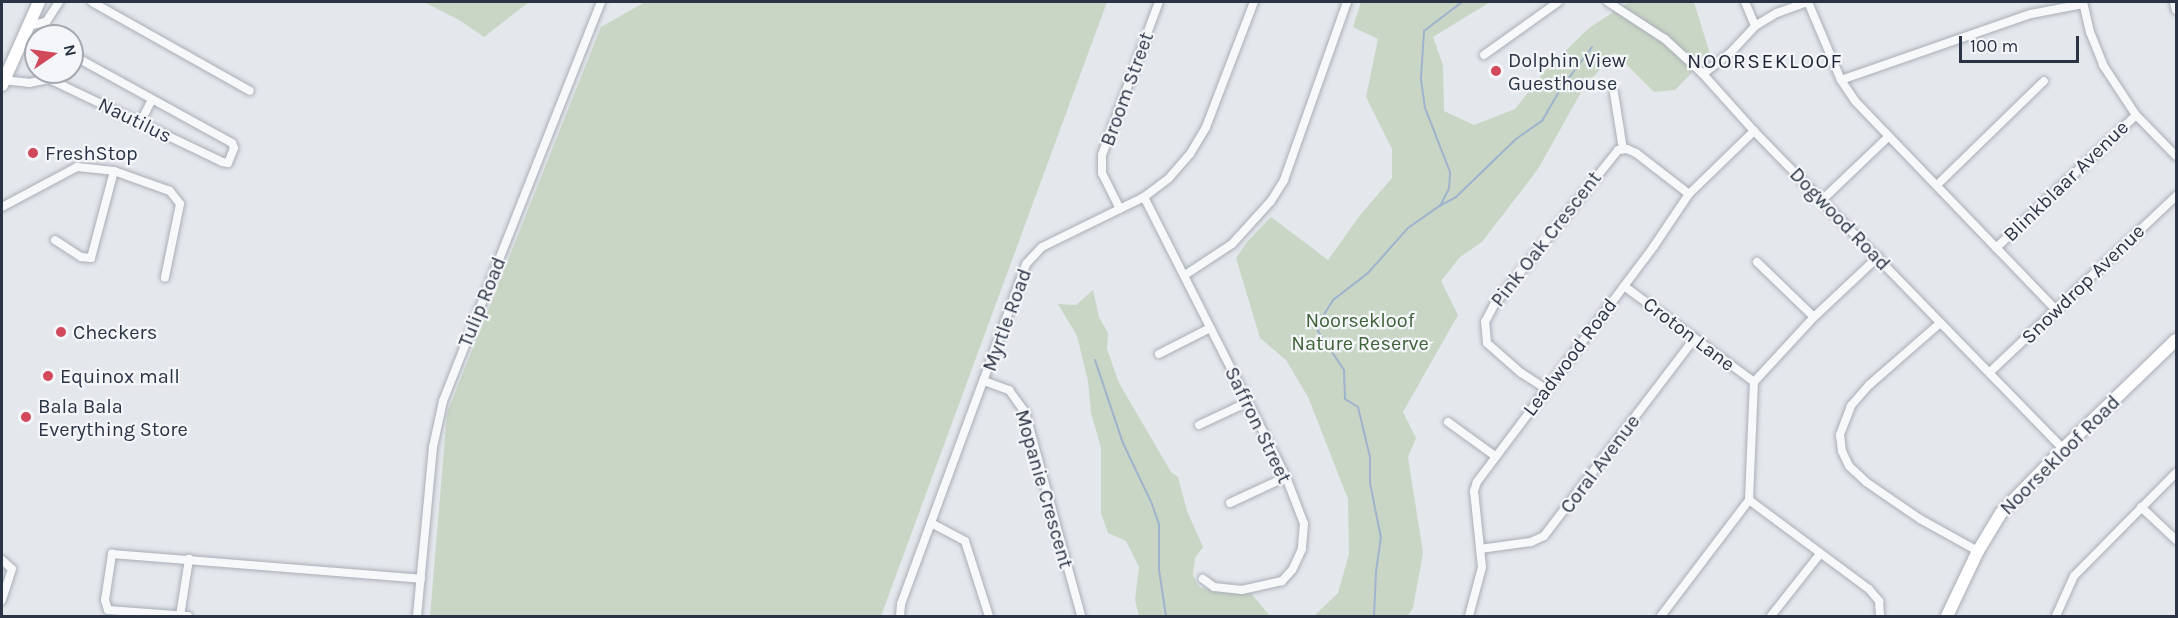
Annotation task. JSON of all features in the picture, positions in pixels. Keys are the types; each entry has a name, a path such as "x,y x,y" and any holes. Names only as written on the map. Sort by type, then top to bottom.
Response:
{"street":[{"path":"29,24 39,2"},
{"path":"37,24 46,22 59,2"},
{"path":"92,2 250,91"},
{"name":"Tulip Road","path":"417,616 434,447 443,401 602,2"},
{"name":"Broom Street","path":"1120,209 1102,173 1102,155 1159,2"},
{"name":"Myrtle Road","path":"900,616 901,604 1026,264 1042,247 1144,197 1169,178 1190,154 1206,127 1254,2"},
{"path":"1185,275 1232,244 1271,201 1284,180 1347,2"},
{"path":"1484,55 1558,2"},
{"name":"Dogwood Road","path":"1608,2 1665,39 1703,74 1754,131 1878,257 1939,324 1990,372 2062,449"},
{"path":"1745,2 1755,26"},
{"path":"1703,74 1732,51 1755,26 1777,13 1808,2 1841,80 1855,101 1887,138 1937,185 2055,309"},
{"path":"2174,2 2176,10"},
{"path":"1841,80 2031,14 2083,3 2096,50 2136,115 2176,156"},
{"path":"2,82 24,35"},
{"path":"84,62 151,101 140,123"},
{"path":"1937,185 2044,81"},
{"name":"Nautilus","path":"2,82 24,83"},
{"name":"Nautilus","path":"68,84 140,123 222,162 229,161 234,148 232,143 151,101"},
{"path":"1614,93 1623,149 1636,153 1689,194"},
{"name":"Blinkblaar Avenue","path":"1996,248 2136,115"},
{"name":"Leadwood Road","path":"1469,616 1480,584 1480,549 1474,491 1477,482 1624,286 1689,194 1754,131"},
{"path":"1822,200 1887,138"},
{"name":"Pink Oak Crescent","path":"1546,389 1521,373 1489,346 1484,333 1486,317 1613,153 1623,149"},
{"path":"2,207 77,167 114,171 170,191 180,204 165,277"},
{"path":"55,240 81,257 91,258 114,171"},
{"name":"Snowdrop Avenue","path":"1990,372 2176,195"},
{"name":"Saffron Street","path":"1144,197 1286,477 1304,524 1302,549 1292,570 1282,581 1242,590 1214,587 1203,579"},
{"path":"1661,616 1749,500 1754,382 1814,317 1878,257"},
{"path":"1757,262 1814,317"},
{"name":"Croton Lane","path":"1624,286 1754,382"},
{"path":"1939,324 1869,385 1851,406 1844,419 1840,435 1842,451 1849,466 1866,482 1920,519 1978,551"},
{"path":"1159,354 1210,328"},
{"name":"Coral Avenue","path":"1480,549 1531,542 1544,536 1694,339"},
{"name":"Noorsekloof Road","path":"1947,616 1978,551 2001,513 2062,449 2176,340"},
{"name":"Mopanie Crescent","path":"984,381 1009,390 1023,407 1081,616"},
{"path":"1199,425 1248,402"},
{"path":"1448,422 1495,456"},
{"path":"2056,616 2074,576 2176,473"},
{"path":"1230,503 1286,477"},
{"path":"1749,500 1874,594 1881,609 1880,616"},
{"path":"2141,507 2176,540"},
{"path":"931,523 965,541 989,616"},
{"path":"188,616 108,610 105,600 110,559 116,553 421,579"},
{"path":"1772,616 1820,554"},
{"path":"180,616 189,559"},
{"path":"2,560 12,568 2,600"}],"green space":[{"path":"424,2 529,2 484,37 459,20"},
{"path":"645,2 1107,2 881,616 430,616 447,413 601,27"},
{"name":"Noorsekloof Nature Reserve","path":"1361,2 1490,2 1433,37 1443,65 1444,111 1474,125 1515,109 1544,72 1589,28 1629,2 1694,2 1710,54 1675,90 1654,92 1615,53 1584,87 1538,169 1482,242 1460,257 1441,281 1458,315 1403,412 1416,438 1408,457 1423,553 1413,608 1408,616 1314,616 1338,593 1349,554 1348,499 1308,397 1286,360 1260,338 1236,258 1247,242 1271,217 1328,260 1361,214 1392,178 1392,149 1366,97 1378,39 1353,27"},
{"path":"1093,290 1099,317 1108,333 1107,349 1119,383 1171,472 1178,477 1187,511 1203,547 1195,558 1193,575 1199,587 1215,591 1249,591 1270,616 1139,616 1135,600 1139,567 1126,541 1108,533 1101,513 1101,448 1091,413 1088,381 1077,336 1058,304 1076,305"}],"waterway":[{"path":"1374,616 1376,572 1381,538 1370,483 1370,457 1358,407 1345,399 1344,370 1318,331 1320,321 1333,300 1368,273 1408,228 1440,206 1449,188 1450,172 1425,108 1421,78 1424,31 1462,2"},
{"path":"1441,205 1456,197 1516,139 1542,121 1562,87 1592,47"},
{"path":"1095,360 1123,443 1159,524 1159,570 1166,616"}],"place":[{"name":"Dolphin View Guesthouse","path":"1496,71"},
{"name":"FreshStop","path":"33,153"},
{"name":"Checkers","path":"61,332"},
{"name":"Equinox mall","path":"48,376"},
{"name":"Bala Bala Everything Store","path":"26,417"}],"district":[{"name":"NOORSEKLOOF","path":"1765,61"}]}
